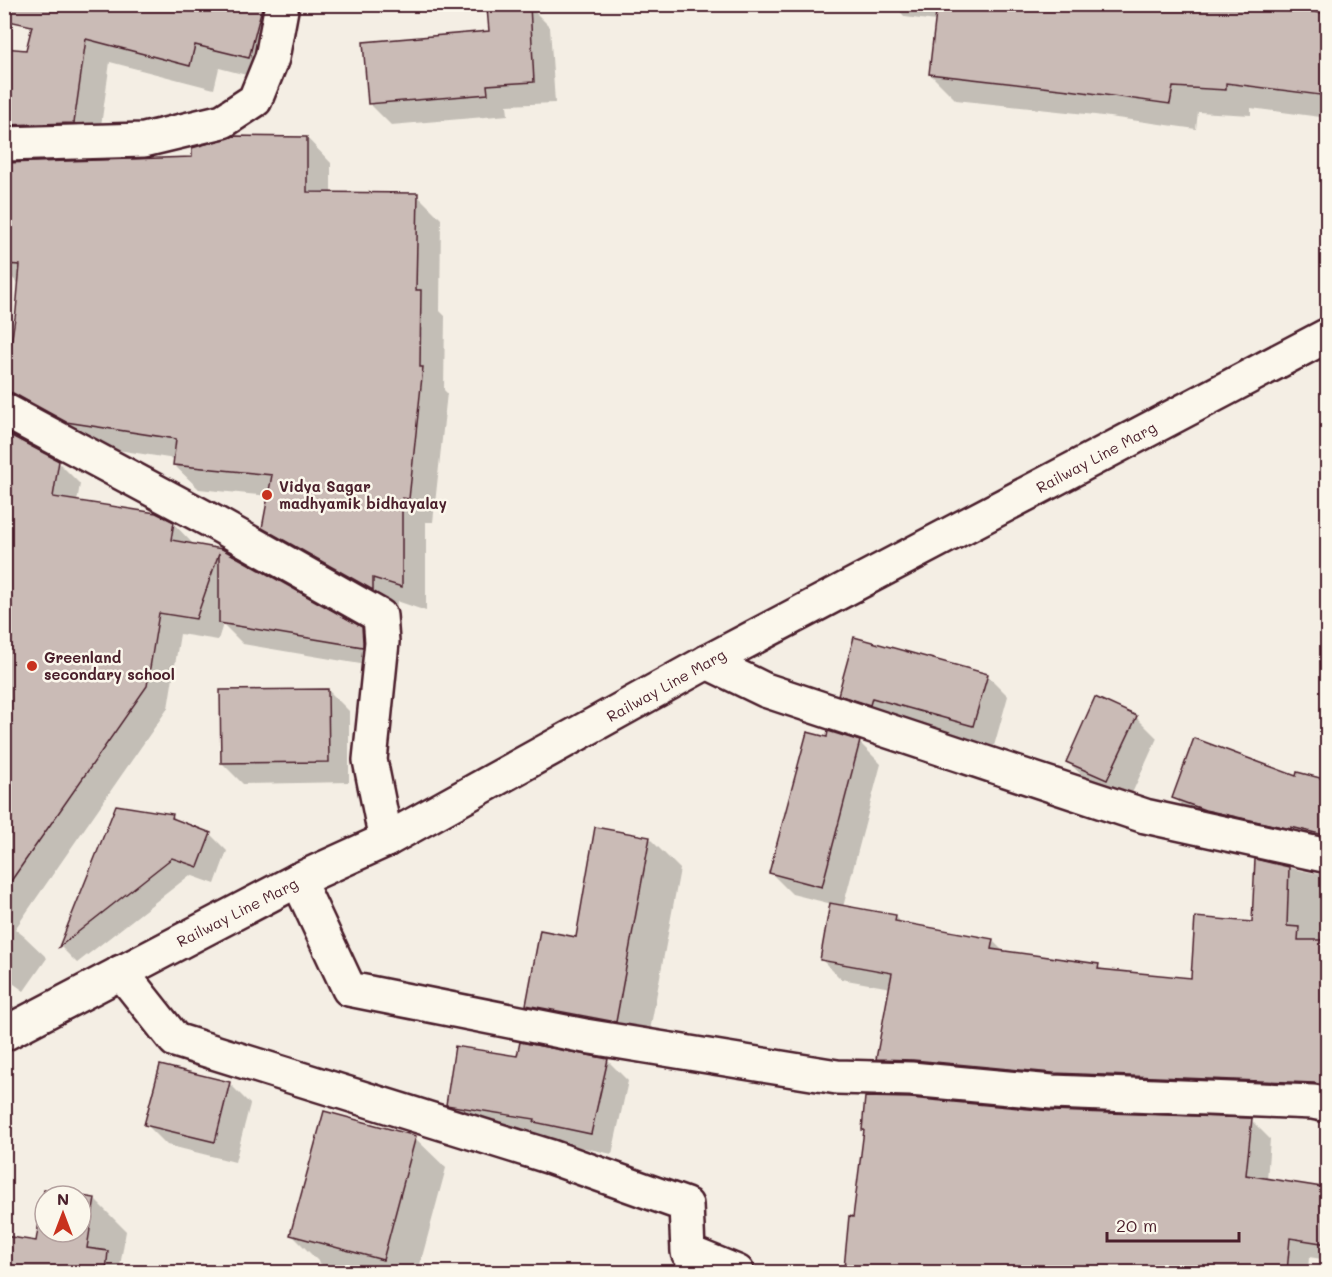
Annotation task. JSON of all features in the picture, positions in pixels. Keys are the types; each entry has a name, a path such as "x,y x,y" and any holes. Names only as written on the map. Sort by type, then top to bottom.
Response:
{"street":[{"path":"4,144 144,140 223,121 255,100 272,58 282,4"},
{"name":"Railway Line Marg","path":"4,1034 298,880 386,840 707,662 1328,335"},
{"path":"4,410 215,523 380,616 382,642 370,760 386,840"},
{"path":"707,662 765,690 1145,816 1328,856"},
{"path":"298,880 349,989 585,1036 837,1077 910,1079 1052,1092 1313,1102 1328,1105"},
{"path":"122,972 175,1040 551,1157 686,1205 688,1252 737,1272"}],"building":[{"path":"4,4 263,4 249,58 195,45 190,66 86,39 74,123 4,125 4,48 26,50 32,26 4,20"},
{"path":"937,4 1259,4 1328,14 1328,96 1226,83 1226,90 1173,87 1170,104 929,74"},
{"path":"530,5 534,82 487,85 488,94 368,104 363,42 489,31 487,8"},
{"path":"234,136 307,137 307,192 418,193 416,290 421,290 420,367 423,367 409,499 402,498 402,587 373,578 373,590 262,528 272,475 173,465 176,439 66,422 13,393 4,391 16,311 20,265 4,264 4,163 192,157 192,148"},
{"path":"4,432 59,461 53,497 156,513 174,522 171,540 222,549 362,627 363,647 219,623 219,553 196,619 159,613 147,686 4,891"},
{"path":"854,637 988,674 973,726 872,698 870,705 838,695"},
{"path":"328,689 329,762 221,763 220,690"},
{"path":"1095,697 1137,716 1107,780 1066,762"},
{"path":"828,731 860,741 822,887 769,873 807,732 827,737"},
{"path":"1194,738 1296,776 1297,772 1328,780 1328,836 1205,810 1172,798"},
{"path":"116,805 173,814 172,818 211,833 198,867 172,858 59,947"},
{"path":"595,827 650,837 616,1022 526,1005 540,930 576,937"},
{"path":"1255,859 1289,867 1287,926 1299,927 1298,940 1328,940 1328,1086 1314,1083 1053,1073 913,1060 876,1059 892,973 820,960 830,903 896,915 895,921 993,939 991,949 1099,964 1098,969 1191,978 1195,917 1252,922"},
{"path":"520,1042 608,1059 591,1134 534,1122 535,1119 446,1105 455,1046 517,1056"},
{"path":"160,1065 230,1082 215,1142 144,1125"},
{"path":"865,1097 910,1098 1051,1111 1252,1118 1246,1175 1328,1188 1328,1244 1290,1238 1287,1272 891,1272 844,1268 849,1216 853,1217 864,1130 862,1130"},
{"path":"324,1111 416,1136 383,1260 290,1235"},
{"path":"4,1236 33,1241 33,1244 88,1244 87,1248 108,1251 106,1272 4,1272"}],"place":[{"name":"Vidya Sagar madhyamik bidhayalay","path":"267,495"},
{"name":"Greenland secondary school","path":"32,666"}]}
